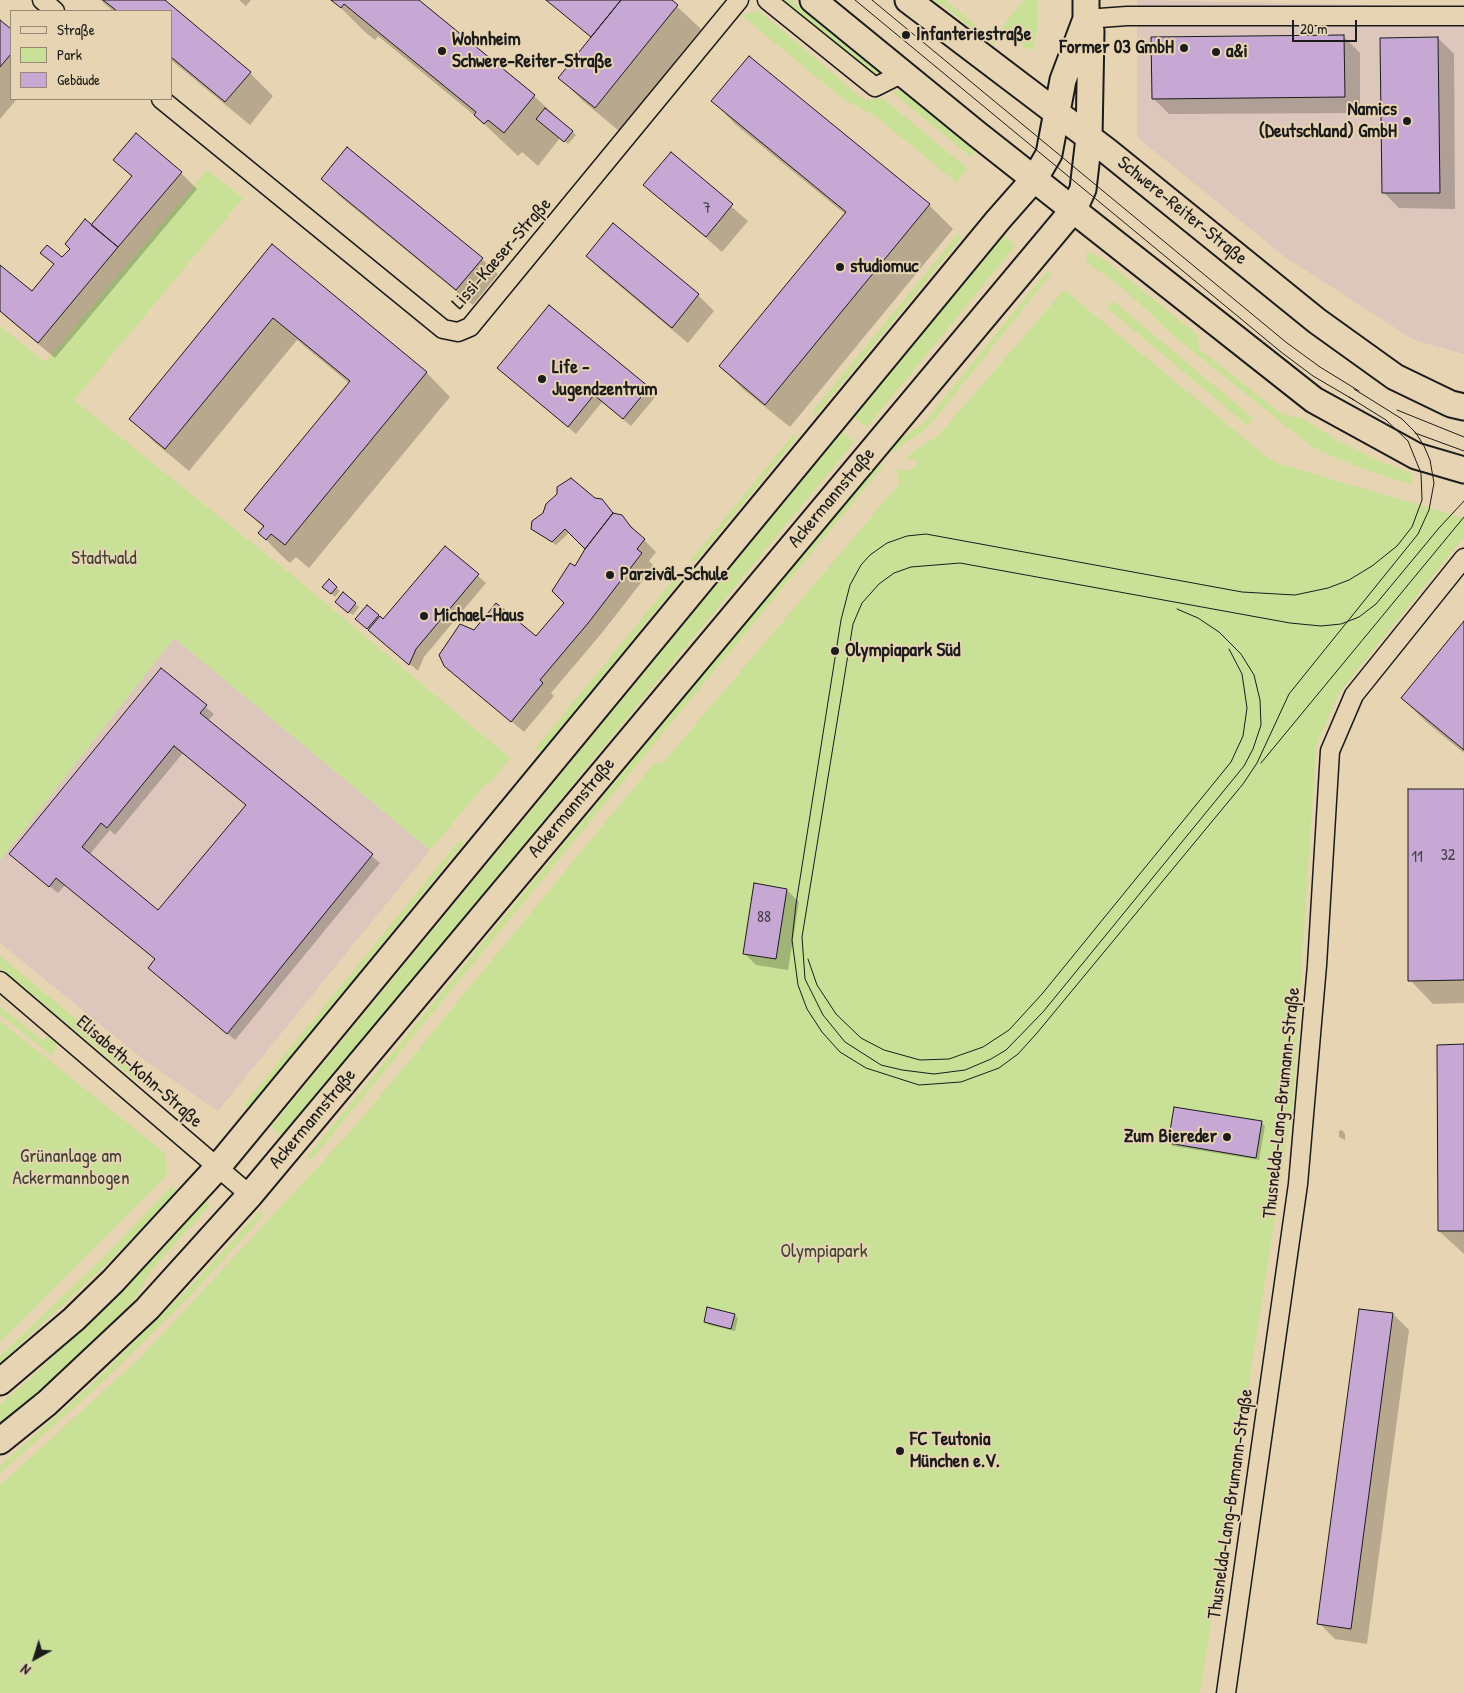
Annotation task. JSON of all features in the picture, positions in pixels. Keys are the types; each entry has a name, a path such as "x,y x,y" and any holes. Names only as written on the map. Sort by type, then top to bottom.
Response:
{"main road":[{"path":"813,0 1314,400 1416,456 1464,470"},
{"name":"Schwere-Reiter-Straße","path":"908,0 1089,138 1317,321 1403,381 1451,404 1464,407"},
{"path":"0,1382 113,1281 217,1168 991,228 1035,178 1050,154 1056,114 1068,62 1086,10"},
{"path":"1086,10 1091,31 1089,138"},
{"name":"Ackermannstraße","path":"0,1442 47,1403 147,1309 250,1195 1074,209 1084,189 1089,138"}],"street":[{"path":"42,0 55,10"},
{"name":"Lissi-Kaeser-Straße","path":"162,100 443,329 458,332 470,327 739,0"},
{"path":"768,0 875,86 903,73"},
{"path":"1086,10 1127,16 1463,11"},
{"name":"Thusnelda-Lang-Brumann-Straße","path":"1226,1693 1298,1184 1317,965 1330,751 1354,695 1464,558"},
{"name":"Elisabeth-Kohn-Straße","path":"0,981 250,1195"}],"shaded area":[{"path":"1137,0 1464,7 1464,354 1414,340 1285,257 1137,137"},
{"path":"174,637 430,850 218,1111 145,1061 0,943 0,860"}],"green space":[{"path":"780,0 791,0 881,74 869,73"},
{"path":"924,0 945,0 996,42 993,45 941,4 936,10"},
{"path":"1024,0 1037,0 1037,32 1033,50 1025,48 1001,28"},
{"path":"759,11 859,96 866,100 882,98 967,168 957,183 874,115 843,99 741,15"},
{"path":"901,90 975,151 971,157 892,92"},
{"name":"Stadtwald","path":"207,170 243,198 74,400 298,580 510,758 489,784 487,782 430,850 174,638 0,860 0,326 45,362"},
{"path":"958,234 962,237 816,415 812,412"},
{"path":"1004,235 1016,245 867,427 854,417"},
{"path":"1087,251 1102,258 1198,335 1199,349 1283,415 1302,418 1335,439 1382,462 1411,473 1412,485 1350,464 1312,447 1175,337 1124,289 1088,263 1086,259"},
{"path":"1047,271 1051,274 929,426 901,445 895,452 890,448 897,441 923,424"},
{"name":"Olympiapark","path":"1064,290 1268,458 1280,464 1464,518 1464,537 1339,693 1316,746 1293,1104 1200,1693 0,1693 0,1485 140,1358 353,1129 655,762 662,764 900,483 897,477 898,469 910,471 919,461 907,458 912,452 938,436"},
{"path":"1113,301 1253,418 1247,425 1107,308"},
{"path":"842,432 854,442 283,1137 271,1127"},
{"path":"793,435 798,436 696,561 690,561"},
{"path":"877,462 883,466 311,1160 307,1157"},
{"path":"679,573 683,577 541,752 536,748"},
{"path":"460,840 464,843 248,1108 244,1105"},
{"path":"0,956 144,1075 138,1082 0,968"},
{"path":"0,1006 43,1041 47,1036 54,1041 57,1045 52,1056 0,1015"},
{"name":"Grünanlage am Ackermannbogen","path":"0,1021 166,1154 167,1175 0,1342"},
{"path":"172,1186 177,1191 111,1260 0,1363 0,1356 106,1255"},
{"path":"205,1202 210,1203 210,1205 152,1269 135,1299 58,1375 0,1427 0,1404 33,1376 148,1264"},
{"path":"260,1211 264,1215 190,1296 98,1386 0,1473 0,1466 93,1383 184,1293"}],"building":[{"path":"103,0 165,0 251,72 225,102 172,58 172,10 116,10"},
{"name":"Wohnheim Schwere-Reiter-Straße","path":"331,0 419,0 535,95 504,133 488,120 484,124 474,115 476,112 344,4 341,8"},
{"path":"546,0 621,0 591,37"},
{"path":"621,0 672,0 678,5 595,108 558,78"},
{"path":"0,20 10,28 10,55 0,67"},
{"path":"1344,35 1345,97 1152,99 1151,37"},
{"path":"1438,37 1440,193 1382,193 1380,38"},
{"name":"studiomuc","path":"749,56 930,204 765,405 719,366 846,212 711,101"},
{"path":"545,108 573,131 564,142 536,119"},
{"path":"136,133 182,172 118,247 91,225 132,176 113,160"},
{"path":"347,147 483,258 456,290 321,179"},
{"path":"671,152 733,204 706,237 643,185"},
{"path":"85,219 118,247 38,343 0,311 0,265 32,291 54,264 40,253 47,245 62,257 70,249 65,244"},
{"path":"613,223 699,294 672,328 586,256"},
{"path":"272,244 427,372 285,545 271,534 266,540 258,533 264,526 244,510 350,381 273,318 165,449 129,419"},
{"path":"549,305 649,387 623,419 594,395 568,427 497,368"},
{"path":"571,478 595,498 602,499 613,513 585,549 565,529 552,542 531,529 532,521 543,513 546,504 557,494 557,487"},
{"path":"613,513 622,515 631,527 645,539 637,549 642,553 589,622 540,680 543,683 511,722 444,666 439,655 460,624 474,630 496,603 536,636 564,603 552,591 570,563 575,566 585,549"},
{"path":"445,546 479,574 416,649 409,665 368,630 380,616 383,619"},
{"path":"329,579 337,587 331,594 322,587"},
{"path":"343,592 356,603 348,613 335,602"},
{"path":"367,605 379,615 367,629 355,619"},
{"path":"1464,621 1464,750 1401,698"},
{"path":"161,668 207,705 200,713 373,854 227,1034 148,968 155,959 56,878 49,887 9,854","holes":["174,746 246,805 158,910 82,847 101,823 107,828"]},
{"path":"1408,789 1464,789 1464,980 1408,981"},
{"path":"754,883 787,889 776,959 743,954"},
{"path":"1464,1044 1464,1231 1438,1231 1437,1045"},
{"path":"1174,1107 1262,1121 1256,1158 1168,1143"},
{"path":"707,1307 735,1314 731,1329 704,1322"},
{"path":"1359,1309 1393,1313 1351,1629 1317,1624"}],"tram line":[{"path":"855,0 1281,352 1313,376 1354,400"},
{"path":"872,0 1287,343 1320,367 1359,391"},
{"path":"1349,397 1386,420 1408,441 1421,473 1422,500 1412,527 1397,546 1372,566 1349,580 1328,588 1295,595 1242,592 926,534 907,536 887,543 870,555 861,565 850,585 841,620 792,940 798,985 807,1009 822,1032 840,1052 866,1068 919,1085 961,1082 999,1068 1018,1054 1037,1033 1243,784 1257,763 1289,694 1418,534 1429,510 1434,483 1430,460 1416,433 1402,419 1354,389"},
{"path":"1397,410 1464,437"},
{"path":"1415,433 1464,451"},
{"path":"1177,609 1198,618 1219,632 1241,654 1254,675 1260,700 1261,725 1253,749 1244,766 1043,1012 1006,1050 991,1059 965,1070 934,1074 881,1065 845,1042 823,1015 805,979 802,937 853,624 862,603 879,584 894,573 911,567 960,563 1290,623 1321,626 1341,624 1359,617 1376,604 1464,501"},
{"path":"1261,763 1464,517"},
{"path":"808,959 817,985 836,1014 861,1038 884,1050 920,1060 949,1059 983,1047 1009,1030 1042,994 1231,762 1243,736 1247,708 1242,674 1229,649"}],"place":[{"name":"Infanteriestraße","path":"906,35"},
{"name":"Former 03 GmbH","path":"1184,48"},
{"name":"Wohnheim Schwere-Reiter-Straße","path":"442,51"},
{"name":"a&i","path":"1216,52"},
{"name":"Namics (Deutschland) GmbH","path":"1407,121"},
{"name":"studiomuc","path":"840,267"},
{"name":"Life - Jugendzentrum","path":"542,379"},
{"name":"Parzivâl-Schule","path":"610,575"},
{"name":"Michael-Haus","path":"424,616"},
{"name":"Olympiapark Süd","path":"835,651"},
{"name":"Zum Biereder","path":"1227,1137"},
{"name":"FC Teutonia München e.V.","path":"900,1451"}]}
